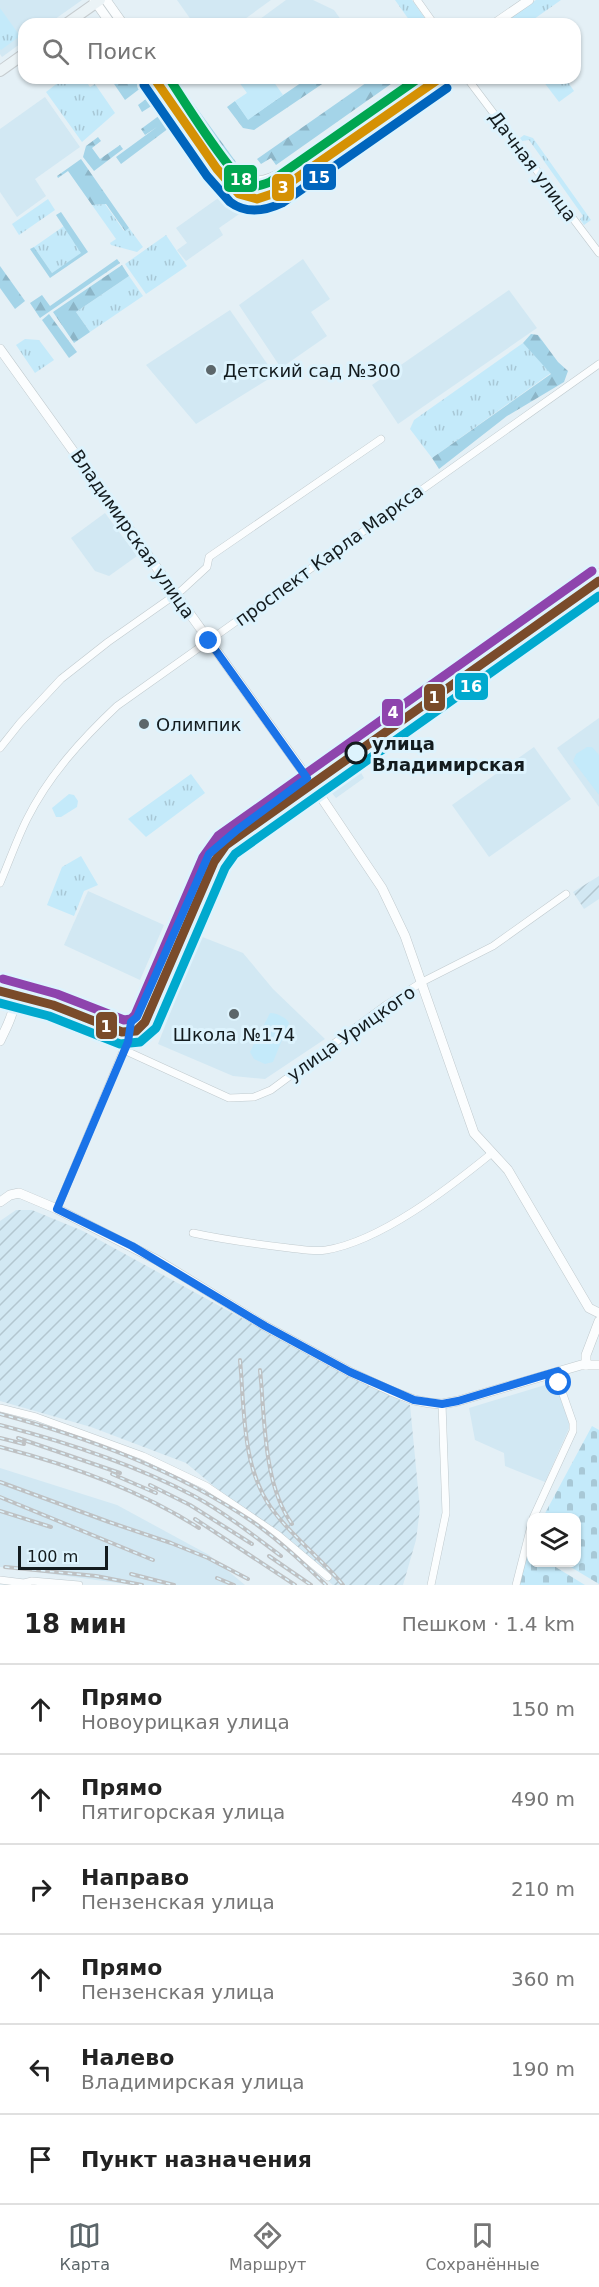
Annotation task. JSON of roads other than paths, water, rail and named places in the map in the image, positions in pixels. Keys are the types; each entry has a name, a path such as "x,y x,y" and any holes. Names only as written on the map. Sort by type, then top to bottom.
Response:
{"main road":[{"path":"503,18 529,0"},
{"path":"75,18 99,1"},
{"path":"99,1 108,18"},
{"path":"99,1 117,18"},
{"path":"0,71 18,58"},
{"path":"153,84 221,178 253,182 272,178 407,84"},
{"path":"165,84 222,166 234,179"},
{"name":"Владимирская улица","path":"2,355 314,787"},
{"path":"2,983 47,996 115,1022 131,1022 137,1017 209,854 237,830 307,778 599,573"},
{"path":"15,1008 33,1003 43,1004 129,1037 140,1033 147,1023 219,858 228,847 441,694 599,585"},
{"path":"314,787 355,846 394,910 422,982 474,1133 508,1170 589,1308 599,1314"},
{"path":"0,1041 15,1008 11,993 2,983"},
{"path":"129,1037 131,1022"},
{"path":"1,1203 10,1195 19,1194 57,1209 132,1246 265,1326 350,1372 414,1400 442,1404 458,1401 558,1371 586,1365 599,1365"},
{"path":"586,1365 586,1355 599,1322"}],"street":[{"path":"417,0 430,18"},
{"name":"Дачная улица","path":"472,84 599,254"},
{"name":"проспект Карла Маркса","path":"0,883 28,818 72,751 93,728 131,694 599,364"},
{"path":"0,748 20,723 61,680 175,594 207,567 209,557 381,439"},
{"name":"улица Урицкого","path":"124,1050 229,1098 254,1097 270,1090 386,1005 422,982 493,946 566,894"},
{"path":"57,1209 129,1037"},
{"path":"193,1233 233,1242 324,1251 357,1241 443,1193 492,1153"},
{"path":"535,1513 573,1431 573,1423 559,1383 558,1371"},
{"path":"431,1585 446,1513 442,1404"},
{"path":"0,1408 36,1417 143,1456 206,1486 278,1535 328,1577"},
{"path":"516,1585 527,1540"},
{"path":"0,1580 79,1585"}],"railway":[{"path":"240,1360 247,1443 258,1483 279,1518 343,1585"},
{"path":"260,1370 270,1470 275,1490 292,1524"},
{"path":"0,1414 99,1445 163,1471 194,1487 224,1503 263,1529 326,1585"},
{"path":"0,1425 99,1455 171,1484 239,1524 281,1556"},
{"path":"0,1438 24,1444"},
{"path":"18,1438 120,1473"},
{"path":"0,1447 78,1470 128,1490 199,1528"},
{"path":"112,1474 156,1493"},
{"path":"0,1482 171,1543 208,1558 248,1579"},
{"path":"150,1485 190,1505 252,1544"},
{"path":"0,1497 153,1560"},
{"path":"0,1511 51,1527"},
{"path":"195,1519 295,1585"},
{"path":"269,1556 311,1585"},
{"path":"5,1567 96,1576 142,1585"},
{"path":"131,1574 174,1585"},
{"path":"217,1578 234,1585"}],"tram line":[{"name":"18","path":"173,84 229,166 247,184 256,186 270,182 410,84"}],"place":[{"name":"Детский сад №300","path":"211,370"},
{"name":"Олимпик","path":"144,724"},
{"name":"улица Владимирская","path":"356,753"},
{"name":"Школа №174","path":"234,1014"}]}
